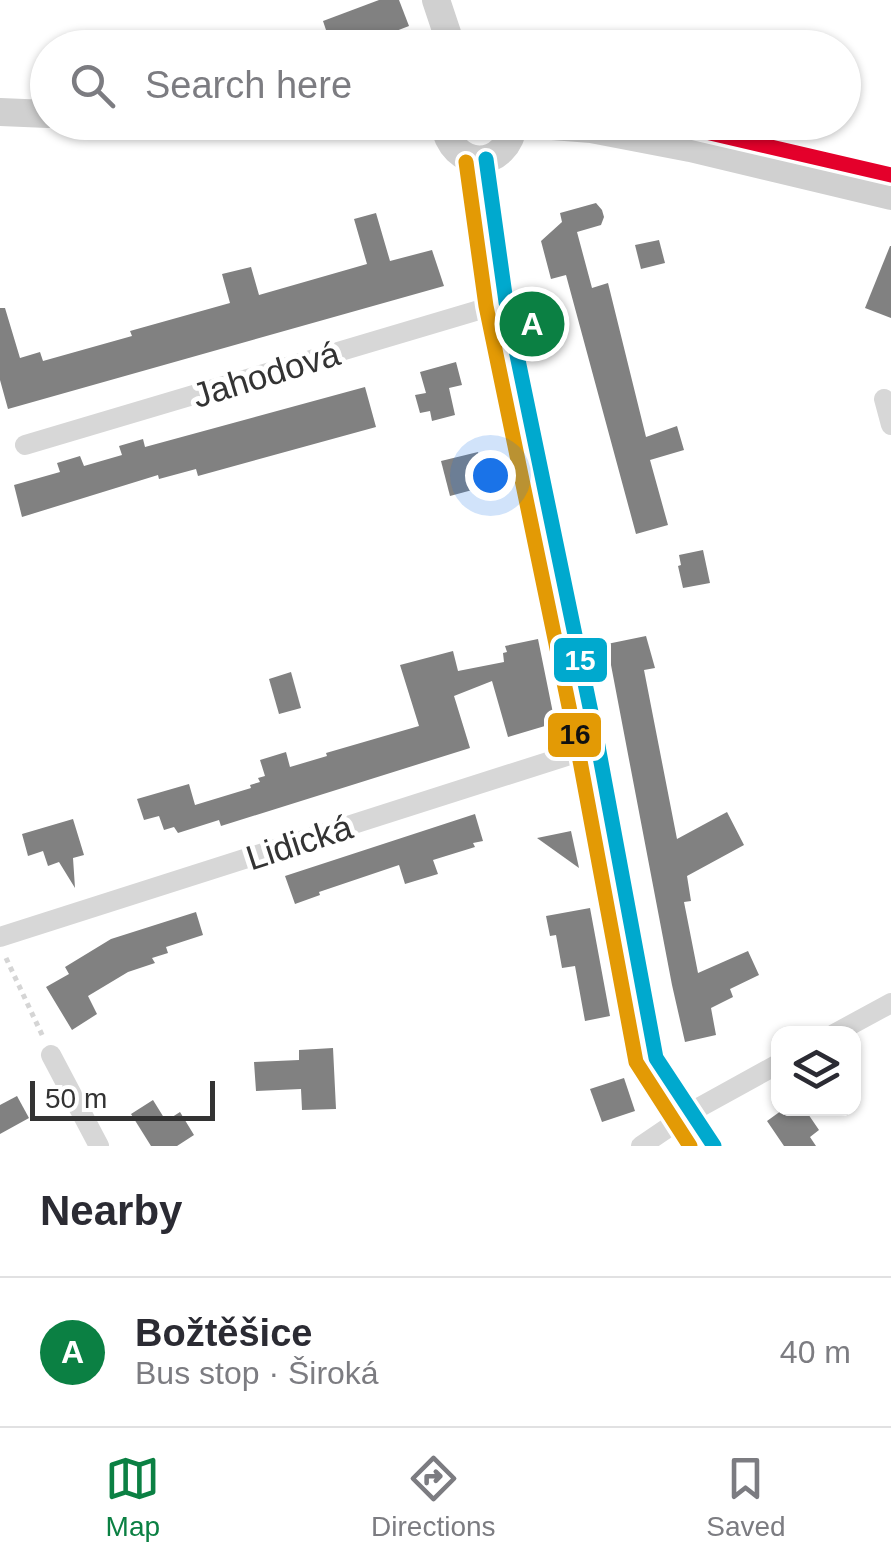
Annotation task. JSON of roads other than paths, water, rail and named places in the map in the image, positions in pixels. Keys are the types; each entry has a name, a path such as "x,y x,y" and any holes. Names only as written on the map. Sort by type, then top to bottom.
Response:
{"main road":[{"path":"436,0 446,30"},
{"path":"0,112 30,113"},
{"path":"448,140 456,152 486,159 497,155 510,140"},
{"path":"648,140 891,196"}],"street":[{"path":"486,159 506,302 598,746 656,1058 714,1146"},
{"name":"Jahodová","path":"25,445 506,302"},
{"path":"884,398 891,425"},
{"name":"Lidická","path":"0,941 598,746"},
{"path":"849,1026 891,1003"},
{"path":"51,1055 99,1146"},
{"path":"641,1146 691,1112 771,1068"}],"place":[{"name":"Božtěšice","path":"532,324"}]}
